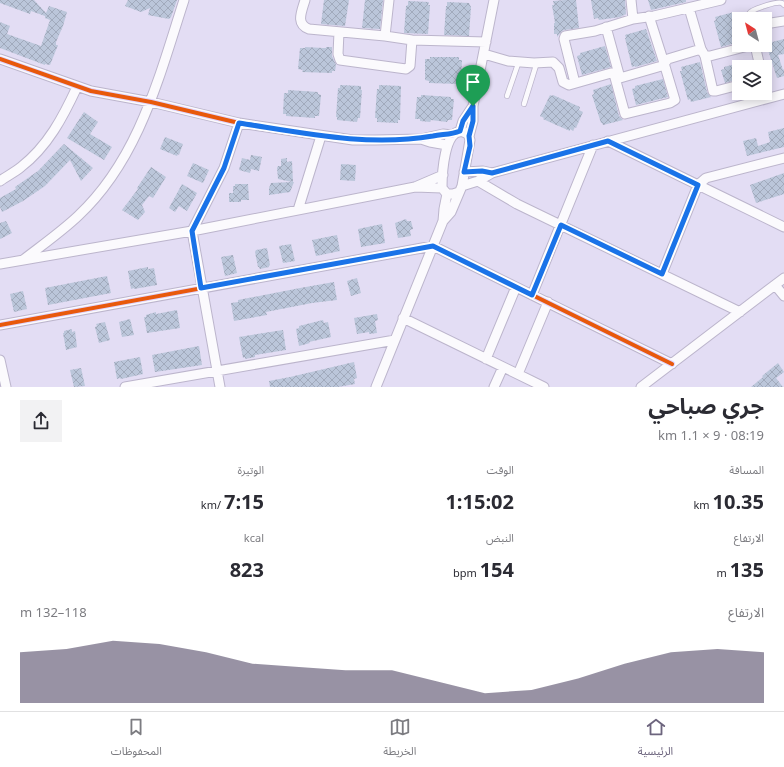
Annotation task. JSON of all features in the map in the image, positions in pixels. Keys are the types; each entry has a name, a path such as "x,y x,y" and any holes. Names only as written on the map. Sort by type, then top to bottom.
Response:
{"street":[{"path":"22,261 78,216 96,197 119,166 135,138 151,102 184,0"},
{"path":"305,0 300,15 300,21 305,28 412,40 486,42"},
{"path":"385,36 389,0"},
{"path":"443,221 451,212 461,189 470,146 469,136 473,121 473,106 494,0"},
{"path":"631,0 633,19"},
{"path":"575,83 564,37 690,5 721,0"},
{"path":"690,5 713,91 732,88"},
{"path":"606,27 623,110 626,114 674,102 675,98 649,16"},
{"path":"772,23 784,21"},
{"path":"339,32 338,54 340,60 406,69 410,66 412,40"},
{"path":"484,54 508,60 537,62 550,61 556,63 564,82 569,85 658,67 668,59 677,56 703,53 715,55 732,51"},
{"path":"0,60 91,91 151,102 239,123 353,140 422,139 437,135 466,132 469,136"},
{"path":"0,181 20,168 41,149 54,131 78,87"},
{"path":"415,187 445,191 452,194 492,173 784,94"},
{"path":"376,387 443,221 445,191 443,175 447,145 473,106"},
{"path":"220,387 201,288 192,231 224,168 239,123"},
{"path":"298,210 321,136"},
{"path":"422,139 447,145"},
{"path":"608,141 784,227"},
{"path":"532,295 593,145"},
{"path":"662,274 698,185 706,178 784,158"},
{"path":"464,172 482,171 492,173"},
{"path":"0,264 192,231 415,187 443,175"},
{"path":"478,181 517,204 740,312"},
{"path":"0,325 433,246 672,364"},
{"path":"641,387 784,278"},
{"path":"775,285 784,296"},
{"path":"486,359 516,287"},
{"path":"518,374 548,302"},
{"path":"403,318 544,387"},
{"path":"125,387 395,340"},
{"path":"0,360 6,387"},
{"path":"494,387 503,367"}],"lane":[{"path":"750,12 778,2 784,4"},
{"path":"507,96 519,61"},
{"path":"524,104 537,62"}],"building":[{"path":"0,0 34,0 46,13 49,6 67,12 56,42 56,45 58,45 50,65 45,65 0,48 0,22 10,26 7,34 41,46 50,20 45,18 45,16 31,11 30,14 0,3"},
{"path":"128,0 177,0 169,19 148,15 150,8 141,12 125,6"},
{"path":"324,0 349,0 345,26 321,24"},
{"path":"365,0 383,0 380,29 362,28"},
{"path":"576,0 579,28 564,30 557,37 557,34 554,34 555,23 552,5 554,5 553,1"},
{"path":"591,0 625,0 626,14 620,17 599,20 598,18 594,19"},
{"path":"648,0 686,0 686,2 651,10"},
{"path":"408,1 429,2 428,34 404,33 406,6 408,5"},
{"path":"447,2 469,3 471,7 469,36 444,35"},
{"path":"732,13 732,44 721,47 714,21 716,20 715,17"},
{"path":"646,29 657,61 632,67 625,35"},
{"path":"784,39 784,54 778,55 783,70 784,69 784,76 777,78 769,52 772,52 772,42"},
{"path":"605,46 611,67 582,75 577,56 580,55 580,53"},
{"path":"332,47 332,56 336,65 335,71 332,71 332,73 302,72 303,70 298,69 300,48"},
{"path":"430,57 459,57 459,60 462,60 461,81 458,81 458,84 429,83 429,81 425,80 425,59 430,59"},
{"path":"700,62 707,92 711,97 691,102 690,99 688,100 680,71 682,71 681,67"},
{"path":"732,65 732,81 725,83 721,70 724,69 724,67"},
{"path":"663,79 668,97 636,105 632,89 635,88 635,86"},
{"path":"611,84 619,116 623,120 603,125 592,95 594,94 593,90"},
{"path":"340,85 361,86 360,118 358,118 357,122 337,120 338,88 340,88"},
{"path":"379,85 401,86 400,120 398,120 398,123 377,122 377,118 375,118 377,89 379,89"},
{"path":"288,90 318,92 318,94 321,95 319,116 315,116 315,118 286,116 286,114 283,114 284,93 288,93"},
{"path":"421,95 451,97 451,99 454,99 452,120 448,120 447,122 431,120 430,122 415,119 417,97 421,97"},
{"path":"550,95 580,107 579,110 583,112 576,128 575,127 573,131 543,119 544,118 540,116"},
{"path":"84,112 98,122 90,134 112,147 104,160 67,138"},
{"path":"784,128 784,147 747,156 743,141 756,138 758,146 770,142 768,132"},
{"path":"165,137 183,144 179,155 178,154 177,156 160,149"},
{"path":"64,144 93,168 81,181 70,160 45,186 23,201 2,212 0,207 0,198 16,189 15,187 38,171"},
{"path":"251,155 262,157 259,171 251,169 250,173 239,170 242,158 250,160"},
{"path":"287,158 287,162 292,161 294,182 290,192 269,195 271,183 292,182 278,179 277,168 278,166 281,166 281,159"},
{"path":"193,163 209,170 203,183 187,176"},
{"path":"341,164 356,165 355,181 340,180"},
{"path":"151,167 166,177 153,198 149,196 142,205 145,212 138,220 122,210 138,189 137,188"},
{"path":"784,173 784,194 756,203 750,185"},
{"path":"182,184 197,193 187,211 179,206 175,212 169,208"},
{"path":"235,184 248,184 249,200 229,202 229,193 233,193 233,186 235,186"},
{"path":"406,219 407,221 411,221 413,229 410,230 411,236 398,238 395,223"},
{"path":"6,221 12,233 0,239 0,223"},
{"path":"382,224 385,243 361,247 358,229"},
{"path":"337,235 340,251 316,256 312,240"},
{"path":"291,244 295,261 283,263 279,246"},
{"path":"267,248 270,265 269,267 260,269 258,267 255,252 256,250"},
{"path":"233,255 237,273 225,276 221,257"},
{"path":"148,267 148,269 154,268 157,285 131,289 128,271"},
{"path":"107,276 111,293 48,305 45,288"},
{"path":"357,278 361,293 351,296 347,281"},
{"path":"334,282 337,300 312,303 266,312 267,315 234,321 231,303 238,302 238,300"},
{"path":"23,291 27,309 14,312 10,294"},
{"path":"177,310 180,328 147,333 144,317 146,317 146,315 156,312 156,314"},
{"path":"377,314 378,320 375,321 377,333 369,334 369,332 357,334 354,318"},
{"path":"130,319 134,335 122,337 119,322"},
{"path":"323,320 324,323 328,322 331,337 299,346 296,329 299,328 299,326"},
{"path":"105,322 110,340 99,343 95,327 97,326 96,324"},
{"path":"72,329 72,332 75,331 77,347 66,350 63,333 64,331"},
{"path":"283,330 286,350 255,355 255,357 245,359 245,357 243,358 239,337"},
{"path":"199,346 202,365 155,372 152,355"},
{"path":"140,357 143,374 117,379 114,362"},
{"path":"354,362 357,378 354,379 355,384 338,387 270,387 269,381"},
{"path":"778,363 784,372 776,378 783,387 751,387 763,377 762,376"},
{"path":"81,368 85,386 74,387 70,370"}],"cycle path":[{"path":"0,59 91,91 151,102 239,123 353,140 421,139 443,134 452,135"},
{"path":"0,325 433,246 672,364"}],"route":[{"path":"473,106 473,121 469,136 470,146 464,172 482,171 492,173 608,141 698,185 662,274 561,225 532,295 433,246 201,288 192,231 224,168 239,123 353,140 422,139 443,134 452,134 460,131 463,121 473,106"}]}
